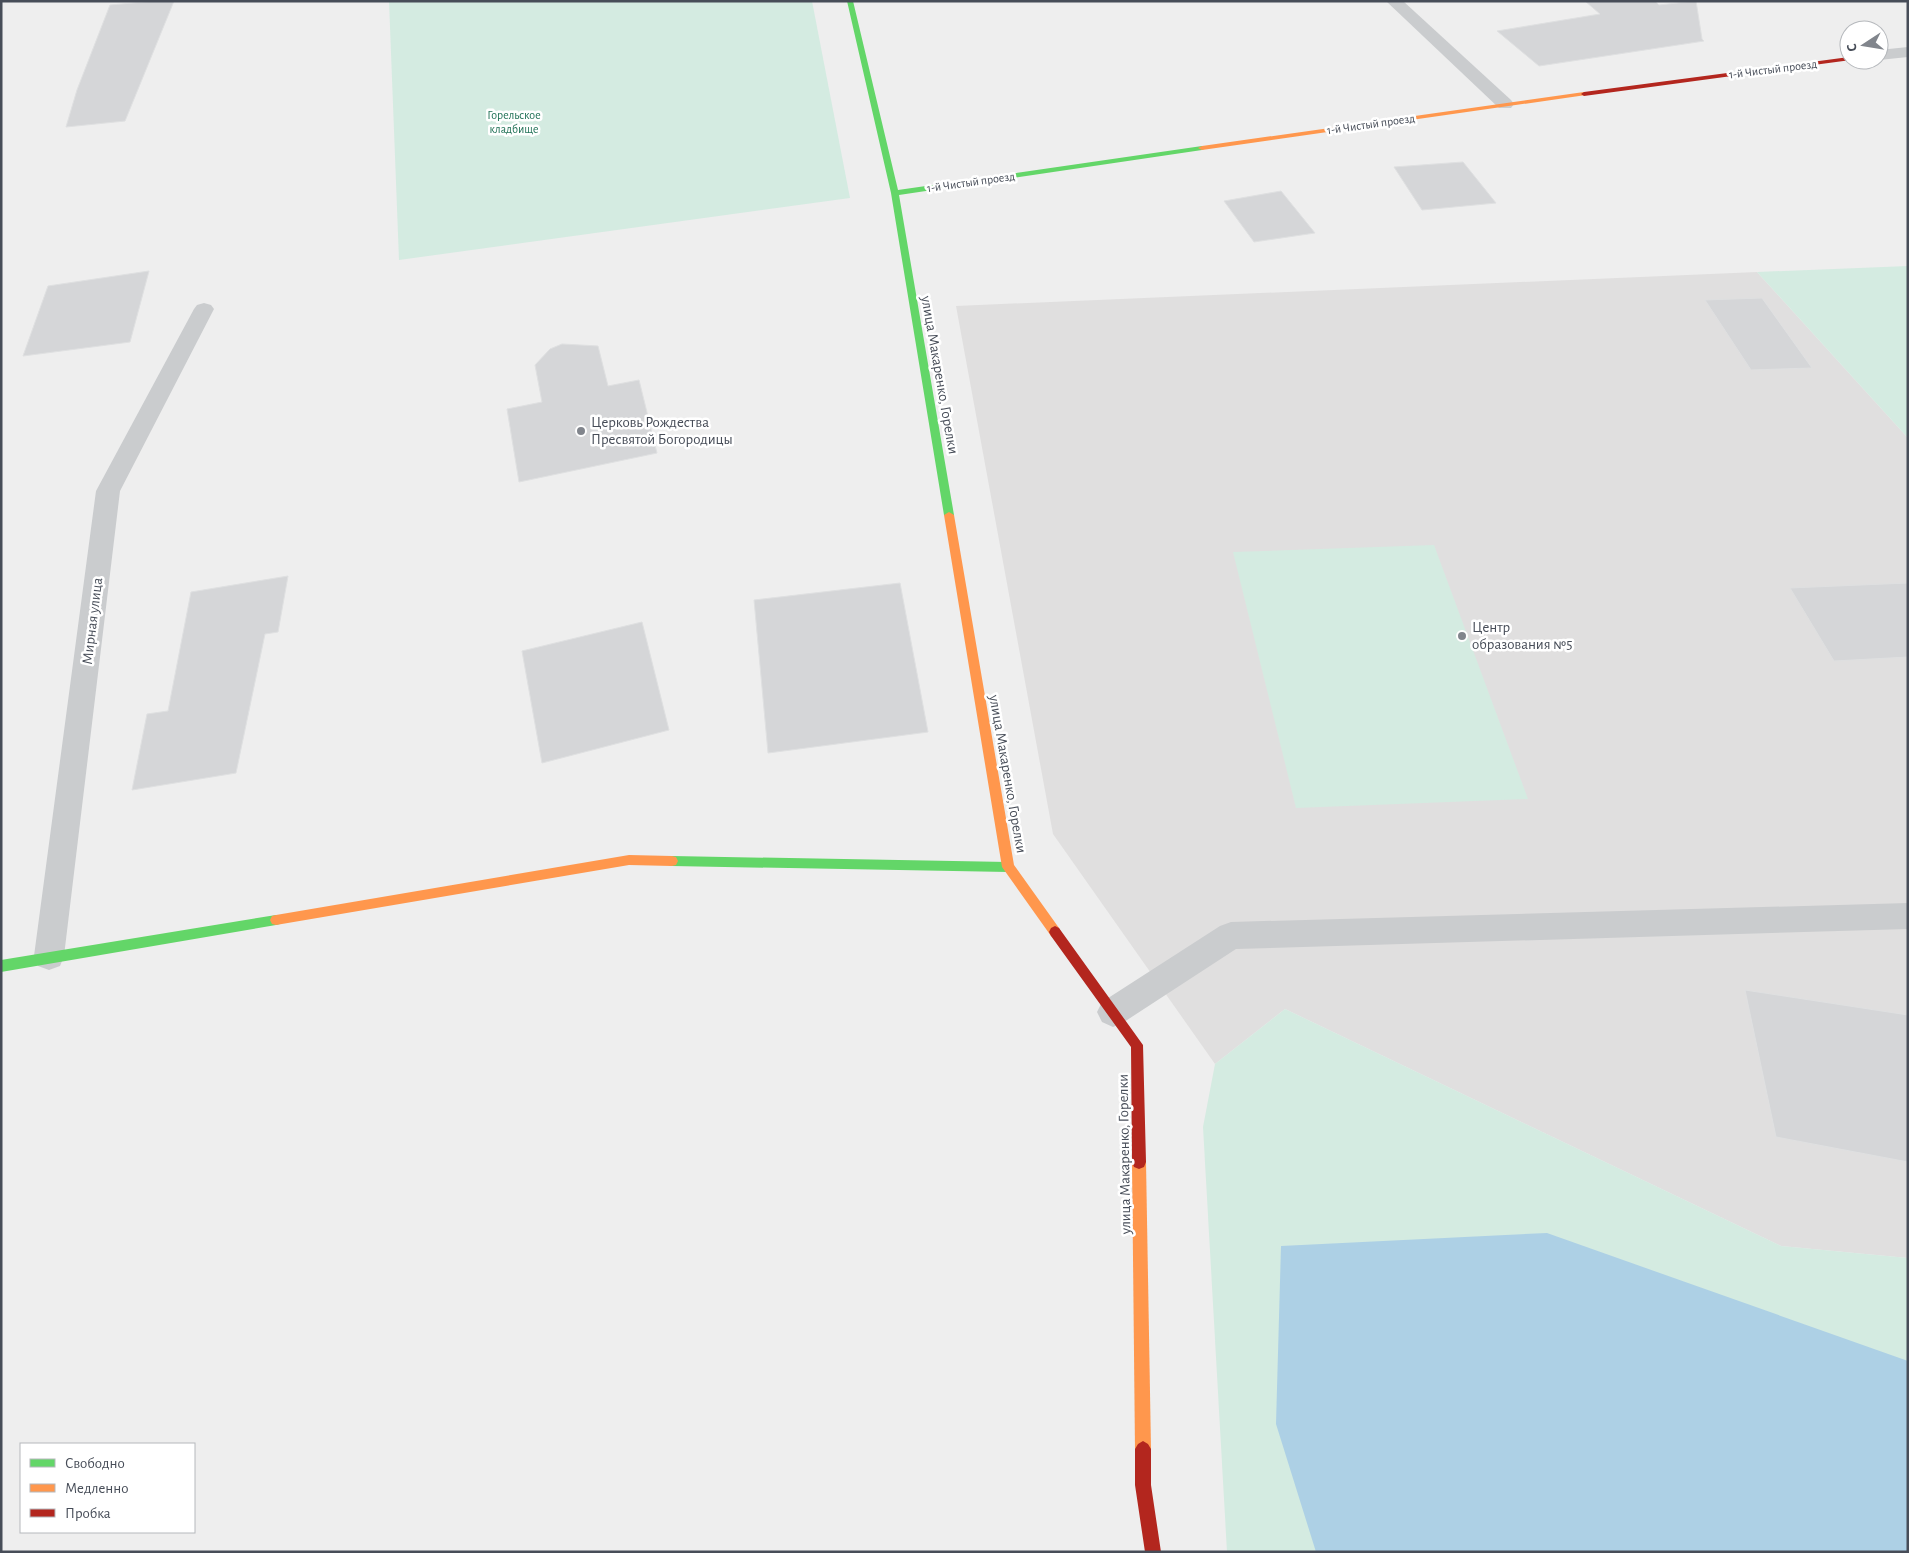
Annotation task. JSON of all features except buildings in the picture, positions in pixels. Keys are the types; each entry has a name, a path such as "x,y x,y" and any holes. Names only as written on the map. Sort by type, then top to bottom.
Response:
{"street":[{"name":"улица Макаренко, Горелки","path":"850,1 894,193 1008,867 1138,1045 1142,1485 1153,1552"},
{"path":"1394,1 1505,104"},
{"path":"1889,54 1908,52"},
{"name":"1-й Чистый проезд","path":"894,193 1505,104 1839,60"},
{"name":"Мирная улица","path":"49,956 108,491 204,309"},
{"path":"1,966 49,956 629,860 1008,867"},
{"path":"1113,1012 1231,936 1908,916"}],"shaded area":[{"name":"Центр образования №5","path":"1757,272 1908,438 1908,1258 1781,1246 1285,1009 1215,1064 1053,834 956,306"}],"green space":[{"name":"Горельское кладбище","path":"389,1 812,1 850,198 399,260"},
{"path":"1908,266 1908,438 1757,272"},
{"path":"1434,545 1528,799 1296,808 1233,552"},
{"path":"1285,1009 1781,1246 1908,1258 1908,1552 1227,1552 1203,1127 1215,1064"}],"water":[{"path":"1547,1233 1908,1361 1908,1552 1316,1552 1276,1424 1281,1246"}],"traffic: fast":[{"path":"850,1 895,193 949,515"},
{"path":"895,193 1202,148"},
{"path":"672,861 1008,867"},
{"path":"1,966 276,920"}],"traffic: slow":[{"path":"1202,148 1584,94"},
{"path":"949,515 1008,867 1055,932"},
{"path":"276,920 629,860 672,861"},
{"path":"1139,1162 1143,1449"}],"traffic: jam":[{"path":"1584,94 1839,60"},
{"path":"1055,932 1137,1045 1139,1162"},
{"path":"1143,1449 1143,1485 1153,1552"}],"place":[{"name":"Церковь Рождества Пресвятой Богородицы","path":"581,431"},
{"name":"Центр образования №5","path":"1462,636"}]}
